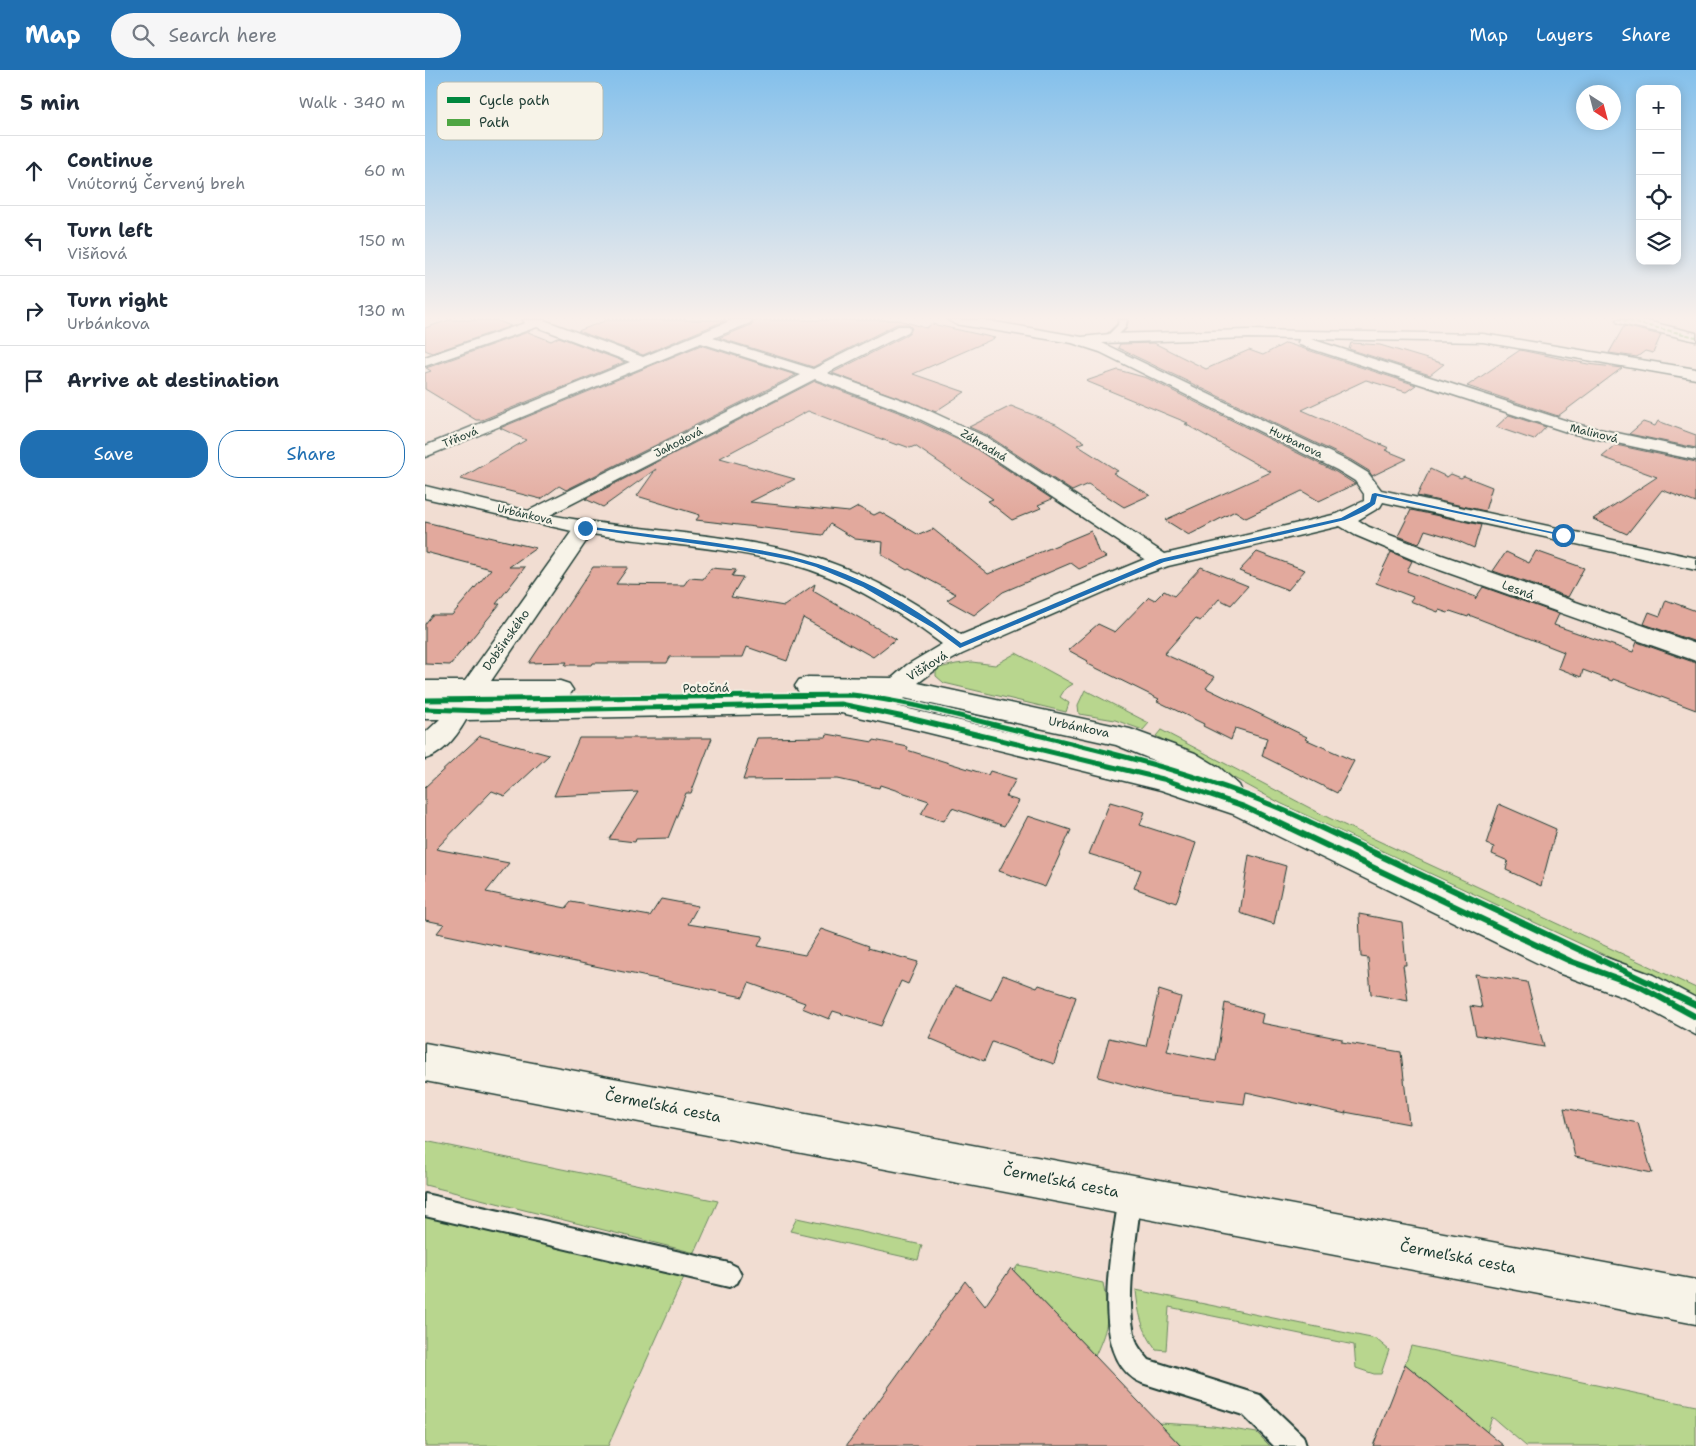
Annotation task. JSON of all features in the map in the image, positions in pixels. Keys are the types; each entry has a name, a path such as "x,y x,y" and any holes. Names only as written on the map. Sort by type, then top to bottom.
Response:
{"street":[{"name":"Tŕňová","path":"425,452 590,384"},
{"name":"Jahodová","path":"533,516 795,384"},
{"name":"Záhradná","path":"839,384 933,418 980,441 1162,561"},
{"name":"Hurbanova","path":"1178,384 1358,474 1371,486 1375,494"},
{"name":"Malinová","path":"1434,384 1543,420 1696,456"},
{"name":"Urbánkova","path":"425,492 585,528 740,548 818,566 865,585 935,626 960,646"},
{"name":"Višňová","path":"883,712 897,687 916,670 960,646 1162,561 1343,519 1373,503 1375,494"},
{"path":"1375,494 1696,564"},
{"name":"Lesná","path":"1343,519 1362,531 1434,560 1696,653"},
{"name":"Dobšinského","path":"425,749 449,726 465,700 585,528"},
{"name":"Potočná","path":"425,709 465,700 835,685 897,687"},
{"name":"Urbánkova","path":"897,687 1109,733 1136,741 1185,761 1210,776 1243,806"},
{"name":"Potočná","path":"425,690 465,700 830,704 854,706 883,712"},
{"name":"Urbánkova","path":"883,712 1163,779 1243,806 1570,961 1641,987 1696,1017"},
{"name":"Čermeľská cesta","path":"425,1062 1696,1302"}],"lane":[{"path":"1130,1195 1119,1319 1125,1346 1132,1360 1142,1370 1251,1404 1293,1446"},
{"path":"425,1205 729,1275"}],"green space":[{"path":"1016,653 1073,684 1065,689 1060,697 1069,703 1066,712 944,683 936,676 939,668 972,662 995,665"},
{"path":"1085,690 1149,723 1143,730 1115,720 1079,714 1078,705"},
{"path":"1161,730 1329,818 1696,988 1696,998 1282,804 1156,736"},
{"path":"425,1141 718,1201 695,1253 425,1185"},
{"path":"425,1214 684,1277 608,1446 425,1446"},
{"path":"797,1218 922,1245 918,1260 790,1231"},
{"path":"1018,1265 1103,1283 1107,1320 1106,1328 1095,1356 1014,1271"},
{"path":"1136,1290 1376,1339 1389,1350 1381,1374 1374,1374 1356,1368 1354,1345 1169,1307 1166,1350 1156,1349 1141,1321"},
{"path":"1411,1346 1696,1406 1696,1446 1526,1446 1492,1417 1487,1432 1405,1364"},
{"path":"1159,1423 1213,1426 1257,1433 1270,1446 1181,1446"}],"building":[{"path":"425,384 570,384 482,420 476,420 425,389"},
{"path":"606,384 778,384 566,490 559,486 541,499 460,479 526,440 500,428"},
{"path":"809,384 824,384 906,415 973,447 1052,499 1038,505 1041,508 1012,520 988,501 993,499 915,446 910,448 897,445 808,411 720,458 795,479 750,502 849,512 858,507 874,515 880,512 919,535 933,529 988,574 1091,531 1098,551 1106,557 1079,569 1071,563 1003,592 974,615 947,600 956,594 909,569 907,570 882,555 883,542 855,539 830,524 823,535 696,520 700,515 637,496 656,469 603,507 585,499"},
{"path":"862,384 943,384 965,392 936,412"},
{"path":"1094,384 1159,384 1336,472 1355,484 1319,501 1302,491 1246,518 1235,511 1189,535 1165,520 1271,472 1185,424 1188,423"},
{"path":"1193,384 1357,384 1302,410 1389,448 1385,450 1407,459 1372,476 1369,471 1351,460"},
{"path":"1380,384 1416,385 1406,392"},
{"path":"1470,384 1600,384 1558,416 1467,386"},
{"path":"1011,406 1056,424 1085,442 1077,445 1118,471 1113,473 1150,495 1124,507 1088,484 1072,491 987,435 969,427"},
{"path":"1509,415 1546,427 1534,440 1496,427"},
{"path":"1658,421 1696,435 1696,448 1629,434 1643,422 1655,426"},
{"path":"1616,445 1696,462 1696,503 1662,490 1627,534 1593,519 1657,477 1602,457"},
{"path":"1430,469 1447,477 1451,474 1461,478 1464,476 1492,487 1485,511 1417,496"},
{"path":"1411,510 1481,525 1474,548 1449,537 1425,530 1419,544 1398,536"},
{"path":"425,522 536,548 509,567 525,567 496,604 500,604 450,665 425,664 425,624 432,615 452,615 491,569 425,552"},
{"path":"1536,551 1584,568 1568,597 1493,571 1506,552 1529,563"},
{"path":"1257,552 1305,570 1288,590 1239,571"},
{"path":"1391,552 1412,561 1407,571 1476,597 1475,599 1483,587 1559,614 1554,625 1633,652 1637,642 1696,663 1696,710 1613,679 1612,681 1583,670 1581,677 1558,668 1564,652 1469,615 1468,617 1450,611 1448,613 1439,610 1438,612 1410,601 1413,597 1376,583"},
{"path":"593,567 628,567 616,584 684,585 689,578 703,579 711,568 736,570 732,576 743,577 731,597 784,606 815,584 813,591 896,639 873,657 803,618 787,661 747,647 743,657 670,657 667,663 565,665 567,662 529,663"},
{"path":"1201,567 1248,586 1231,605 1219,599 1200,621 1195,619 1164,654 1215,677 1206,688 1307,737 1305,739 1354,761 1337,793 1262,756 1267,738 1235,728 1231,740 1203,726 1204,724 1157,701 1159,699 1086,663 1088,661 1068,650 1098,624 1115,632 1149,597 1155,600 1164,591 1174,596"},
{"path":"1666,600 1696,611 1696,642 1644,624 1649,612 1660,616"},
{"path":"827,734 873,742 874,740 908,747 907,750 988,775 990,771 1016,779 1006,797 1019,801 1004,826 952,808 944,821 921,814 929,801 880,785 879,788 838,779 743,780 757,738 826,737"},
{"path":"480,736 549,755 505,796 492,791 436,849 509,863 486,892 566,908 571,902 650,916 661,899 698,906 688,924 763,936 758,946 805,955 821,929 869,946 868,948 918,962 908,984 901,981 881,1026 833,1011 829,1019 802,1008 805,1003 749,983 743,997 437,933 444,924 425,920 425,787"},
{"path":"579,738 712,738 691,793 686,793 668,838 636,839 635,842 609,839 638,792 554,796"},
{"path":"1110,802 1145,812 1140,825 1196,843 1176,903 1134,888 1141,870 1089,854"},
{"path":"1499,804 1556,829 1541,886 1506,870 1508,861 1492,854 1494,847 1486,844"},
{"path":"1028,816 1071,830 1045,887 999,871"},
{"path":"1249,855 1286,866 1274,924 1240,913"},
{"path":"1359,914 1402,922 1406,965 1403,965 1408,1001 1371,994 1368,958 1361,957"},
{"path":"1475,974 1527,982 1544,1047 1476,1035 1470,1006 1482,1008"},
{"path":"1003,975 1037,988 1039,985 1076,997 1054,1064 992,1042 984,1061 929,1038 955,986 991,1000"},
{"path":"1159,990 1181,997 1167,1051 1216,1061 1225,1003 1263,1014 1261,1023 1342,1039 1342,1042 1401,1052 1409,1124 1345,1112 1346,1114 1246,1092 1244,1104 1156,1093 1098,1077 1109,1038 1146,1046"},
{"path":"1564,1108 1638,1123 1652,1173 1575,1157"},
{"path":"1011,1268 1181,1446 846,1446 965,1281 985,1306"},
{"path":"1405,1364 1504,1446 1373,1446"}],"cycle path":[{"path":"425,700 852,695 932,709 1148,762 1248,795 1280,808 1696,1005"},
{"path":"425,709 484,711 841,704 909,718 1163,779 1243,806 1570,961 1641,987 1696,1017"}],"route":[{"path":"585,528 740,548 773,554 818,566 865,585 935,626 960,646 1135,570 1162,561 1343,519 1373,503 1375,494 1563,535"}]}
